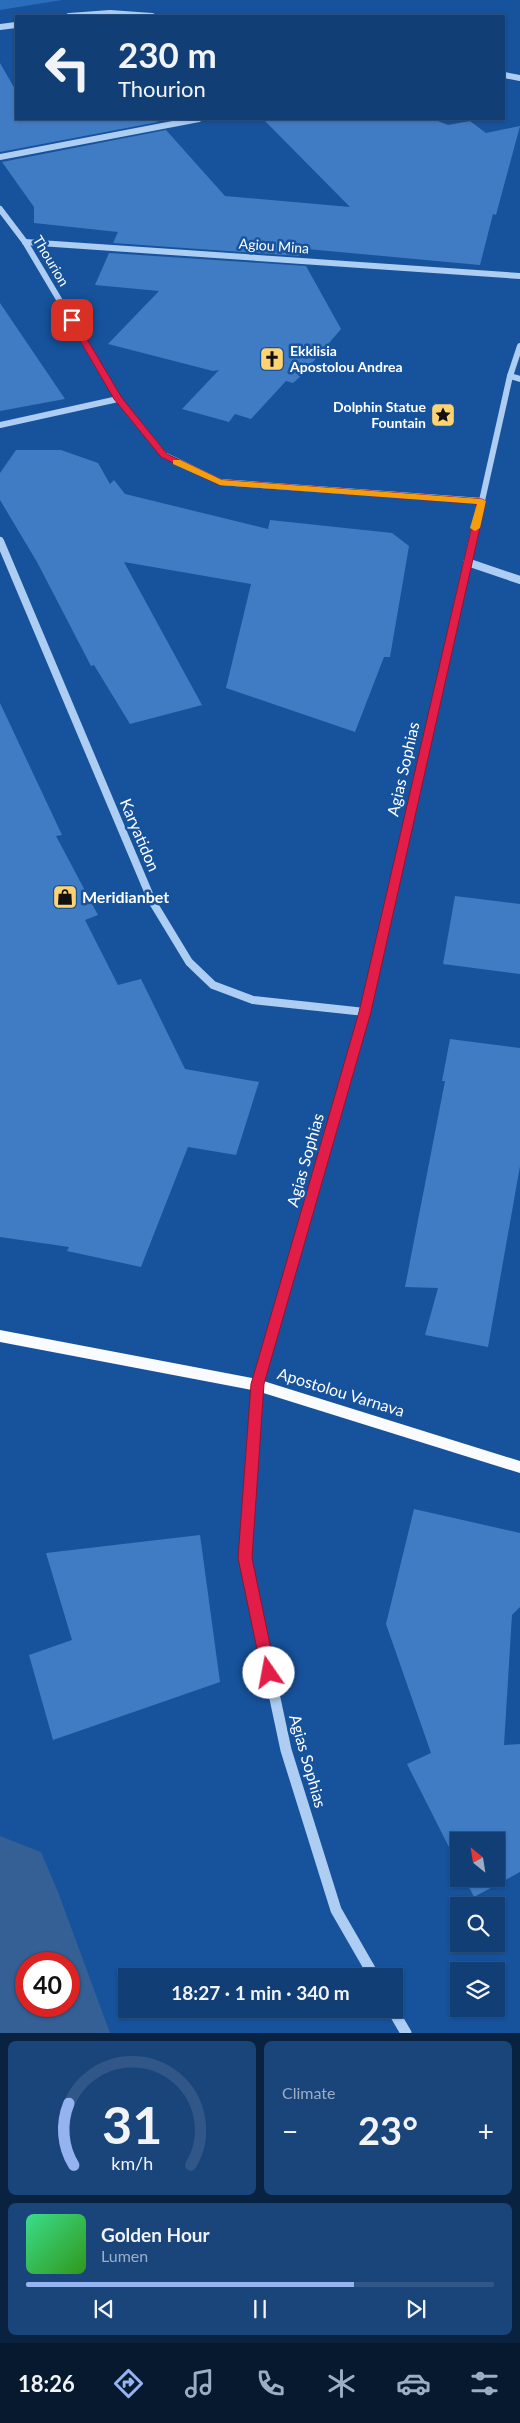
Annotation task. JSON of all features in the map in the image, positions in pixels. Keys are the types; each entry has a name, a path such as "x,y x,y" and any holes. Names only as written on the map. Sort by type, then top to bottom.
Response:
{"main road":[{"name":"Apostolou Varnava","path":"0,1336 257,1384 520,1467"}],"street":[{"path":"77,15 92,13 145,15"},
{"path":"0,27 15,25"},
{"path":"505,75 520,78"},
{"path":"0,157 194,120"},
{"name":"Thourion","path":"0,209 26,242 118,399 164,456 220,482 482,501"},
{"name":"Agiou Mina","path":"26,242 520,276"},
{"name":"Agias Sophias","path":"369,1968 336,1910 286,1750 245,1558 257,1384 365,1012 510,376 520,346"},
{"path":"510,376 520,379"},
{"path":"0,425 118,399"},
{"name":"Karyatidon","path":"0,541 152,901 189,962 213,984 253,1000 365,1012"},
{"path":"467,562 520,580"},
{"path":"397,2018 406,2033"}],"shaded area":[{"path":"0,0 62,0 0,10"}],"building":[{"path":"0,63 15,89 15,120 157,120 158,122 0,152"},
{"path":"264,120 436,120 448,125 470,121 486,133 520,126 496,215 493,214 480,265 296,248 300,256 113,243 118,232 34,223 34,207 2,162 166,130 225,196 350,207"},
{"path":"109,253 306,266 341,329 301,376 293,383 286,381 251,419 235,414 229,422 182,409 219,370 213,371 108,344 159,291 95,285"},
{"path":"0,303 65,399 0,411"},
{"path":"16,450 61,450 98,463 110,484 114,480 125,494 268,529 270,520 392,533 409,546 390,657 384,657 355,732 226,688 251,584 124,562 202,705 130,724 94,665 91,666 37,562 0,500 0,473"},
{"path":"0,703 62,835 56,836 98,915 85,920 118,985 141,979 185,1069 259,1082 236,1155 188,1147 141,1267 67,1251 69,1247 0,1237"},
{"path":"455,896 520,904 520,974 443,964"},
{"path":"450,1039 520,1048 520,1166 488,1347 425,1335 438,1288 405,1287 445,1081 442,1081"},
{"path":"414,1509 520,1533 520,1607 512,1615 504,1745 520,1744 520,1872 505,1880 505,1832 450,1832 450,1849 407,1764 431,1753 386,1624"},
{"path":"200,1535 220,1682 53,1740 29,1655 72,1640 46,1553"},
{"path":"470,1888 491,1888 474,1897"}],"waterway":[{"path":"0,1892 21,1952"},
{"path":"44,2017 49,2033"}],"slow traffic":[{"path":"177,462 220,482 482,501 475,528"}],"place":[{"name":"Ekklisia Apostolou Andrea","path":"272,359"},
{"name":"Dolphin Statue Fountain","path":"443,415"},
{"name":"Meridianbet","path":"65,897"}],"route":[{"path":"72,320 118,399 164,456 220,482 482,501 365,1012 257,1384 245,1558 269,1673"}]}
